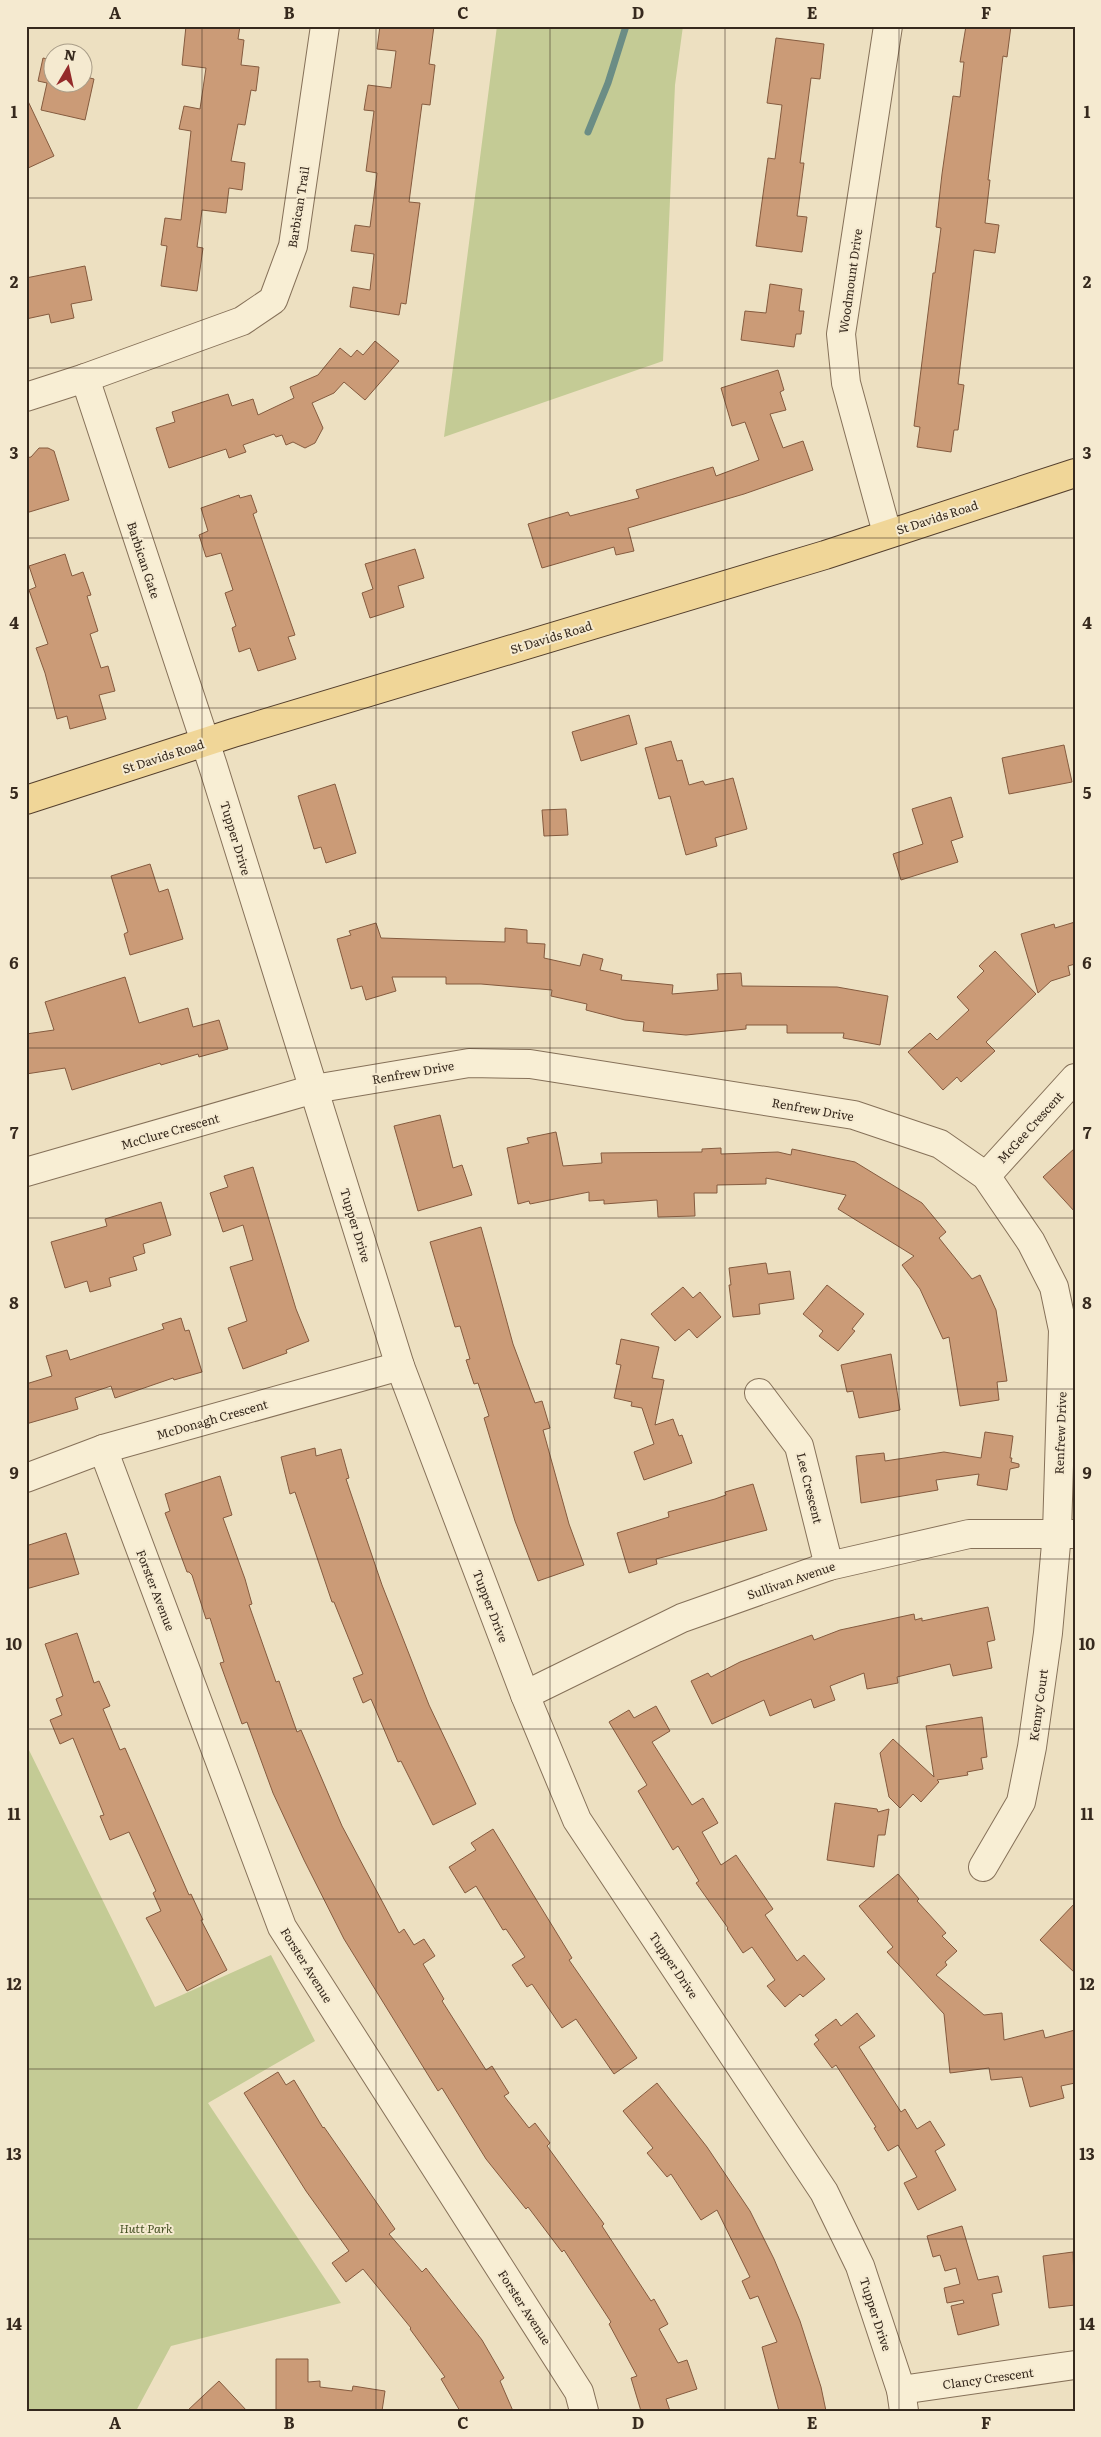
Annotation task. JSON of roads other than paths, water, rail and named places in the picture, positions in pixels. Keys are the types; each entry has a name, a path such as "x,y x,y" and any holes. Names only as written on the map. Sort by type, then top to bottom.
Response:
{"main road":[{"name":"St Davids Road","path":"26,800 205,742 825,555 887,533 1075,473"}],"street":[{"name":"Barbican Trail","path":"26,397 242,322 273,300 293,246 324,26"},
{"name":"Woodmount Drive","path":"887,533 846,383 841,334 888,26"},
{"name":"Barbican Gate","path":"85,378 205,742"},
{"name":"Tupper Drive","path":"205,742 400,1366 525,1695 577,1820 824,2192 860,2266 902,2401"},
{"name":"Renfrew Drive","path":"314,1089 469,1063 530,1064 854,1115 940,1144 986,1176 1031,1242 1054,1287 1063,1330 1066,1533"},
{"name":"McGee Crescent","path":"986,1176 1075,1078"},
{"name":"McClure Crescent","path":"26,1172 314,1089"},
{"name":"McDonagh Crescent","path":"26,1478 103,1449 400,1366"},
{"name":"Lee Crescent","path":"758,1393 799,1446 829,1566"},
{"name":"Forster Avenue","path":"103,1449 282,1927 579,2392 584,2411"},
{"name":"Sullivan Avenue","path":"525,1695 682,1618 829,1566 969,1534 1066,1533"},
{"name":"Kenny Court","path":"983,1867 1021,1802 1035,1728 1048,1633 1066,1533"},
{"name":"Clancy Crescent","path":"902,2401 1075,2365"}],"waterway":[{"path":"588,132 608,83 626,26"}],"park label":[{"name":"Hutt Park","path":"146,2228"}]}
